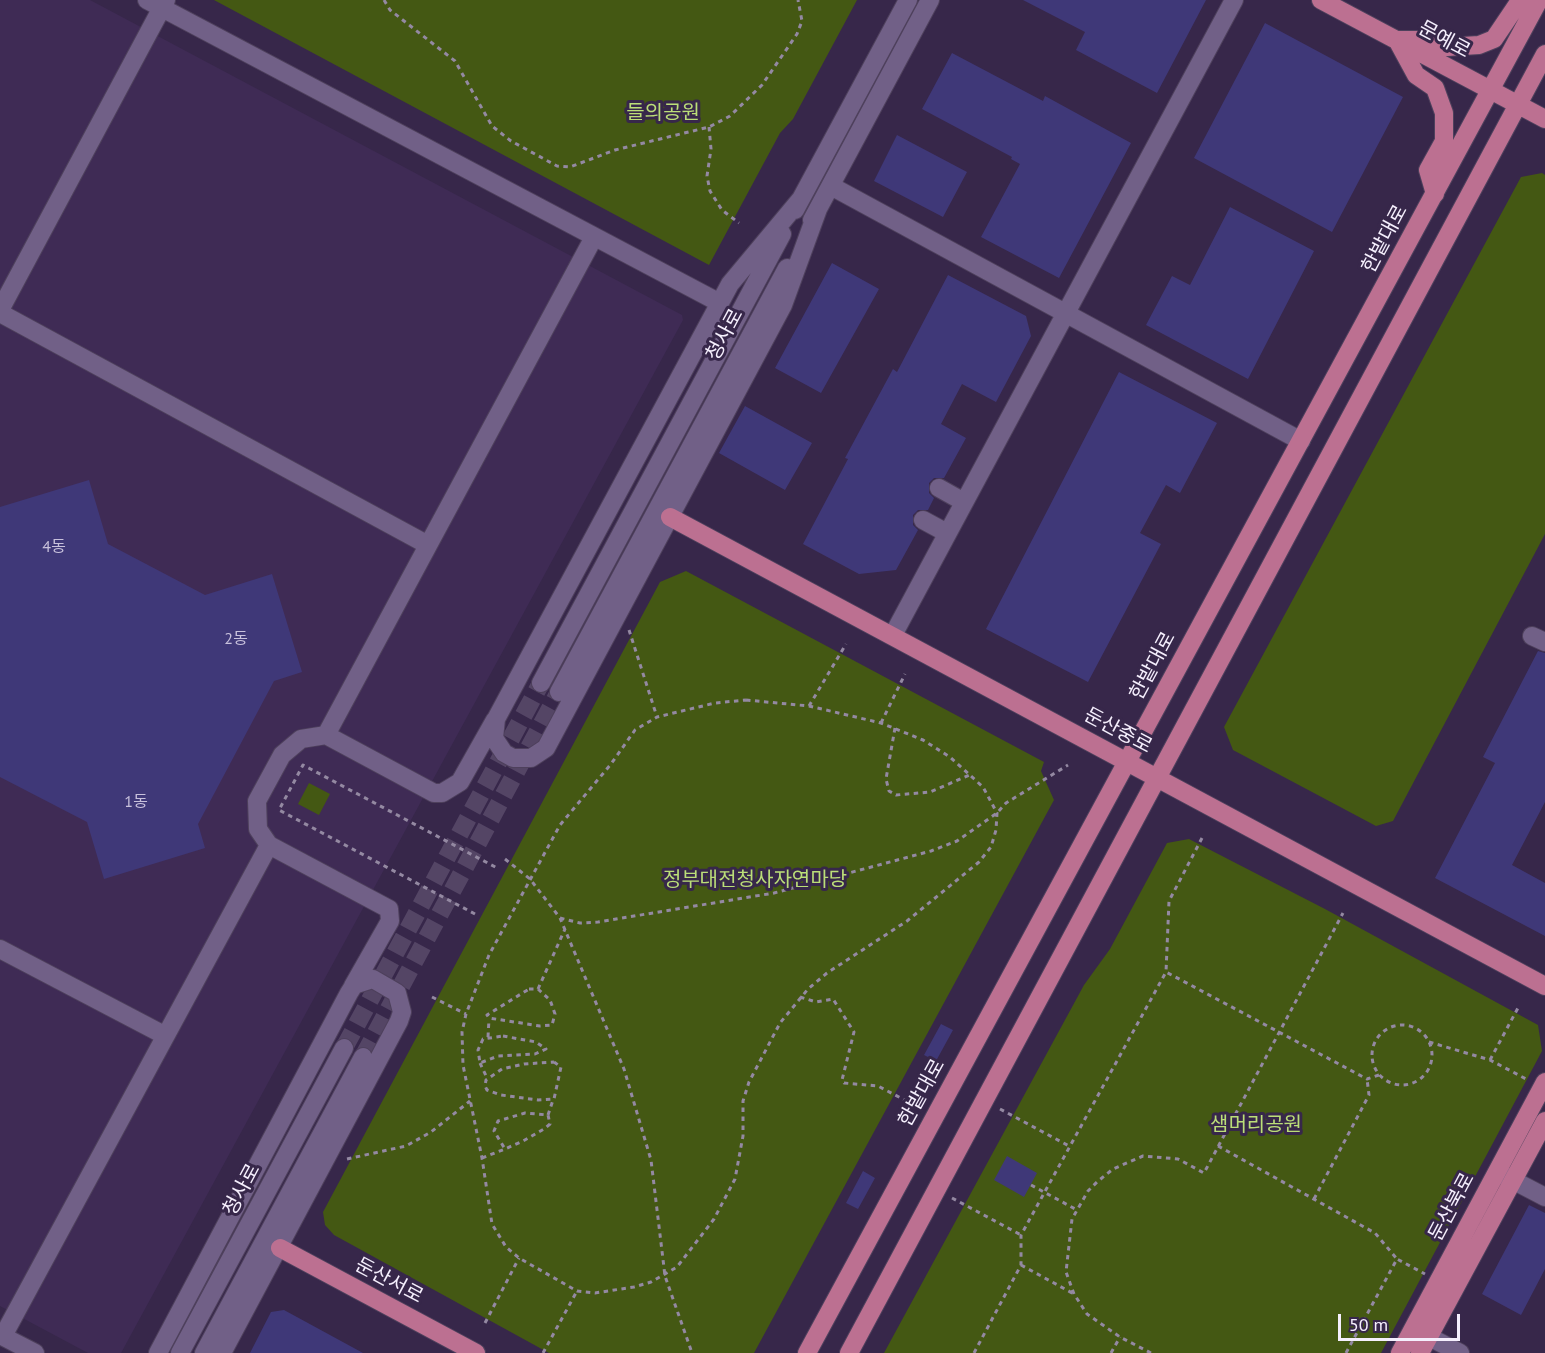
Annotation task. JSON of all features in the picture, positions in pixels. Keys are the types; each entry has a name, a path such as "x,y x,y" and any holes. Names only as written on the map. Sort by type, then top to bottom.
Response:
{"main road":[{"name":"문예로","path":"1322,0 1545,120"},
{"path":"1435,194 1428,170 1444,141 1444,113 1435,88 1416,75 1397,40 1434,40 1447,47 1479,45 1494,39 1519,2 1523,0"},
{"name":"한밭대로","path":"807,1353 1539,0"},
{"path":"849,1353 1545,54"},
{"name":"둔산중로","path":"670,517 1545,986"},
{"name":"둔산북로","path":"1421,1339 1538,1081"},
{"name":"둔산북로","path":"1400,1353 1421,1339 1545,1121"},
{"name":"둔산서로","path":"280,1248 476,1353"}],"street":[{"name":"청사로","path":"540,683 908,0"},
{"name":"청사로","path":"559,692 930,0"},
{"path":"893,635 1234,0"},
{"path":"428,544 0,311 158,3 720,303"},
{"path":"831,186 1301,441"},
{"path":"349,993 366,968 390,921 389,909 269,845 258,829 257,801 282,755 301,738 326,735 434,793 442,793 460,782 730,284 800,200"},
{"path":"496,719 494,738 504,753 513,758 531,758 546,748 783,305 818,209"},
{"path":"326,735 594,237"},
{"path":"939,488 964,501"},
{"path":"923,520 947,533"},
{"path":"35,1353 2,1335 269,845"},
{"path":"0,949 164,1035"},
{"path":"158,1353 349,993 354,985 373,979 398,993 402,1012 399,1021 222,1353"},
{"name":"청사로","path":"180,1353 344,1048"},
{"path":"204,1353 363,1057"},
{"path":"1497,1172 1545,1197"},
{"path":"1421,1339 1460,1353"}],"path":[{"path":"384,0 390,10 455,61 492,126 511,141 557,166 570,167 615,150 709,127 730,116 746,102 797,34 802,21 798,0"},
{"path":"709,127 711,149 707,176 710,191 722,210 739,223"},
{"path":"628,629 657,717"},
{"path":"809,706 846,644"},
{"path":"881,723 904,674"},
{"path":"746,700 809,706 895,728 922,740 972,774 993,802 997,813 996,830 991,847 979,862 936,899 847,958 800,997 769,1041 749,1082 744,1101 740,1158 726,1199 702,1237 677,1267 666,1276 634,1287 595,1293 577,1291 519,1258 506,1247 492,1224 482,1158 463,1065 462,1032 478,976 560,825 611,764 635,730 657,717 715,703 746,700"},
{"path":"895,728 886,779 889,791 896,795 930,792 972,774"},
{"path":"475,914 279,810 303,765 499,869"},
{"path":"560,918 580,923 598,922 808,887 895,859 931,851 957,840 997,813 1006,802 1068,765"},
{"path":"974,1353 1021,1266 1021,1235 1166,972 1169,901 1202,838"},
{"path":"505,859 530,879 560,918 627,1078 651,1160 666,1276 692,1353"},
{"path":"685,906 692,911"},
{"path":"1151,1353 1087,1314 1074,1294 1066,1272 1066,1252 1072,1220 1088,1191 1113,1168 1143,1156 1178,1159 1204,1173 1343,913"},
{"path":"538,989 564,929"},
{"path":"1166,972 1367,1079 1380,1075"},
{"path":"489,1018 540,1026 552,1025 555,1014 550,1000 538,989"},
{"path":"488,1037 489,1018 487,1015 490,1012 524,991 538,989"},
{"path":"432,996 466,1014"},
{"path":"800,997 816,1002 833,999 854,1032 842,1080 844,1083 878,1086 916,1106"},
{"path":"1490,1060 1519,1006"},
{"path":"1429,1042 1431,1061 1422,1077 1414,1082 1396,1084 1380,1075 1372,1056 1378,1037 1395,1026 1415,1028 1429,1042 1490,1060 1538,1081"},
{"path":"480,1063 498,1056 535,1054 546,1049 543,1044 503,1036 488,1037 480,1046 478,1058 480,1063 487,1078 485,1086 493,1093 538,1100 554,1099"},
{"path":"482,1158 505,1149 550,1125 548,1115 561,1067 554,1062 524,1064 502,1069 487,1078"},
{"path":"627,1078 632,1078"},
{"path":"1314,1199 1369,1095 1367,1079"},
{"path":"347,1159 406,1146 431,1132 470,1101"},
{"path":"1000,1109 1069,1146"},
{"path":"505,1149 494,1131 498,1121 525,1113 548,1115"},
{"path":"1218,1146 1375,1233 1397,1259 1426,1274"},
{"path":"1031,1185 1077,1210"},
{"path":"952,1198 1021,1235"},
{"path":"485,1323 519,1258"},
{"path":"1353,1353 1347,1352 1397,1259"},
{"path":"1021,1266 1074,1294"},
{"path":"543,1353 577,1291"},
{"path":"1111,1353 1120,1336"}],"shaded area":[{"path":"0,0 90,0 682,315 683,320 121,1353 88,1353 0,1306"}],"green space":[{"name":"들의공원","path":"214,0 857,0 793,119 780,133 709,265"},
{"path":"1542,173 1545,175 1545,534 1393,821 1376,826 1233,750 1224,727 1521,177"},
{"name":"정부대전청사자연마당","path":"686,571 1044,762 1041,771 1054,800 754,1353 549,1353 334,1235 325,1225 323,1212 660,582"},
{"path":"309,783 330,794 319,815 298,804"},
{"name":"샘머리공원","path":"1189,839 1325,909 1538,1025 1542,1051 1381,1353 884,1353 1084,985 1110,949 1167,843"}],"building":[{"path":"1023,0 1206,0 1157,93 1076,50 1085,32"},
{"path":"1265,23 1403,97 1332,232 1194,158"},
{"path":"952,53 1043,101 1045,96 1131,143 1059,278 981,237 1020,164 1011,159 1012,157 922,109"},
{"path":"897,135 967,172 943,217 874,181"},
{"path":"1230,207 1314,251 1248,379 1146,325 1172,276 1190,285"},
{"path":"832,263 879,289 821,393 775,368"},
{"path":"948,275 1026,316 1031,336 996,402 962,384 941,424 966,438 944,478 934,478 929,483 929,493 934,498 928,510 918,510 913,515 913,525 918,530 896,570 859,574 803,544 848,459 845,458 893,369 897,372"},
{"path":"1119,372 1217,423 1180,493 1166,485 1140,533 1161,544 1088,682 986,629"},
{"path":"745,406 812,443 785,490 719,453"},
{"path":"89,480 108,544 205,595 272,574 302,672 274,681 198,824 205,848 104,879 87,822 0,777 0,507"},
{"path":"1538,651 1545,653 1545,802 1512,865 1545,883 1545,936 1435,878 1495,763 1483,757"},
{"path":"941,1024 953,1030 936,1061 924,1055"},
{"path":"1007,1156 1037,1173 1024,1197 994,1180"},
{"path":"863,1171 875,1178 858,1209 846,1203"},
{"path":"1529,1205 1545,1213 1545,1269 1521,1315 1482,1294"},
{"path":"284,1310 363,1353 250,1353 271,1312"}],"tunnel":[{"path":"344,1048 541,683"},
{"path":"363,1057 559,692"}]}
